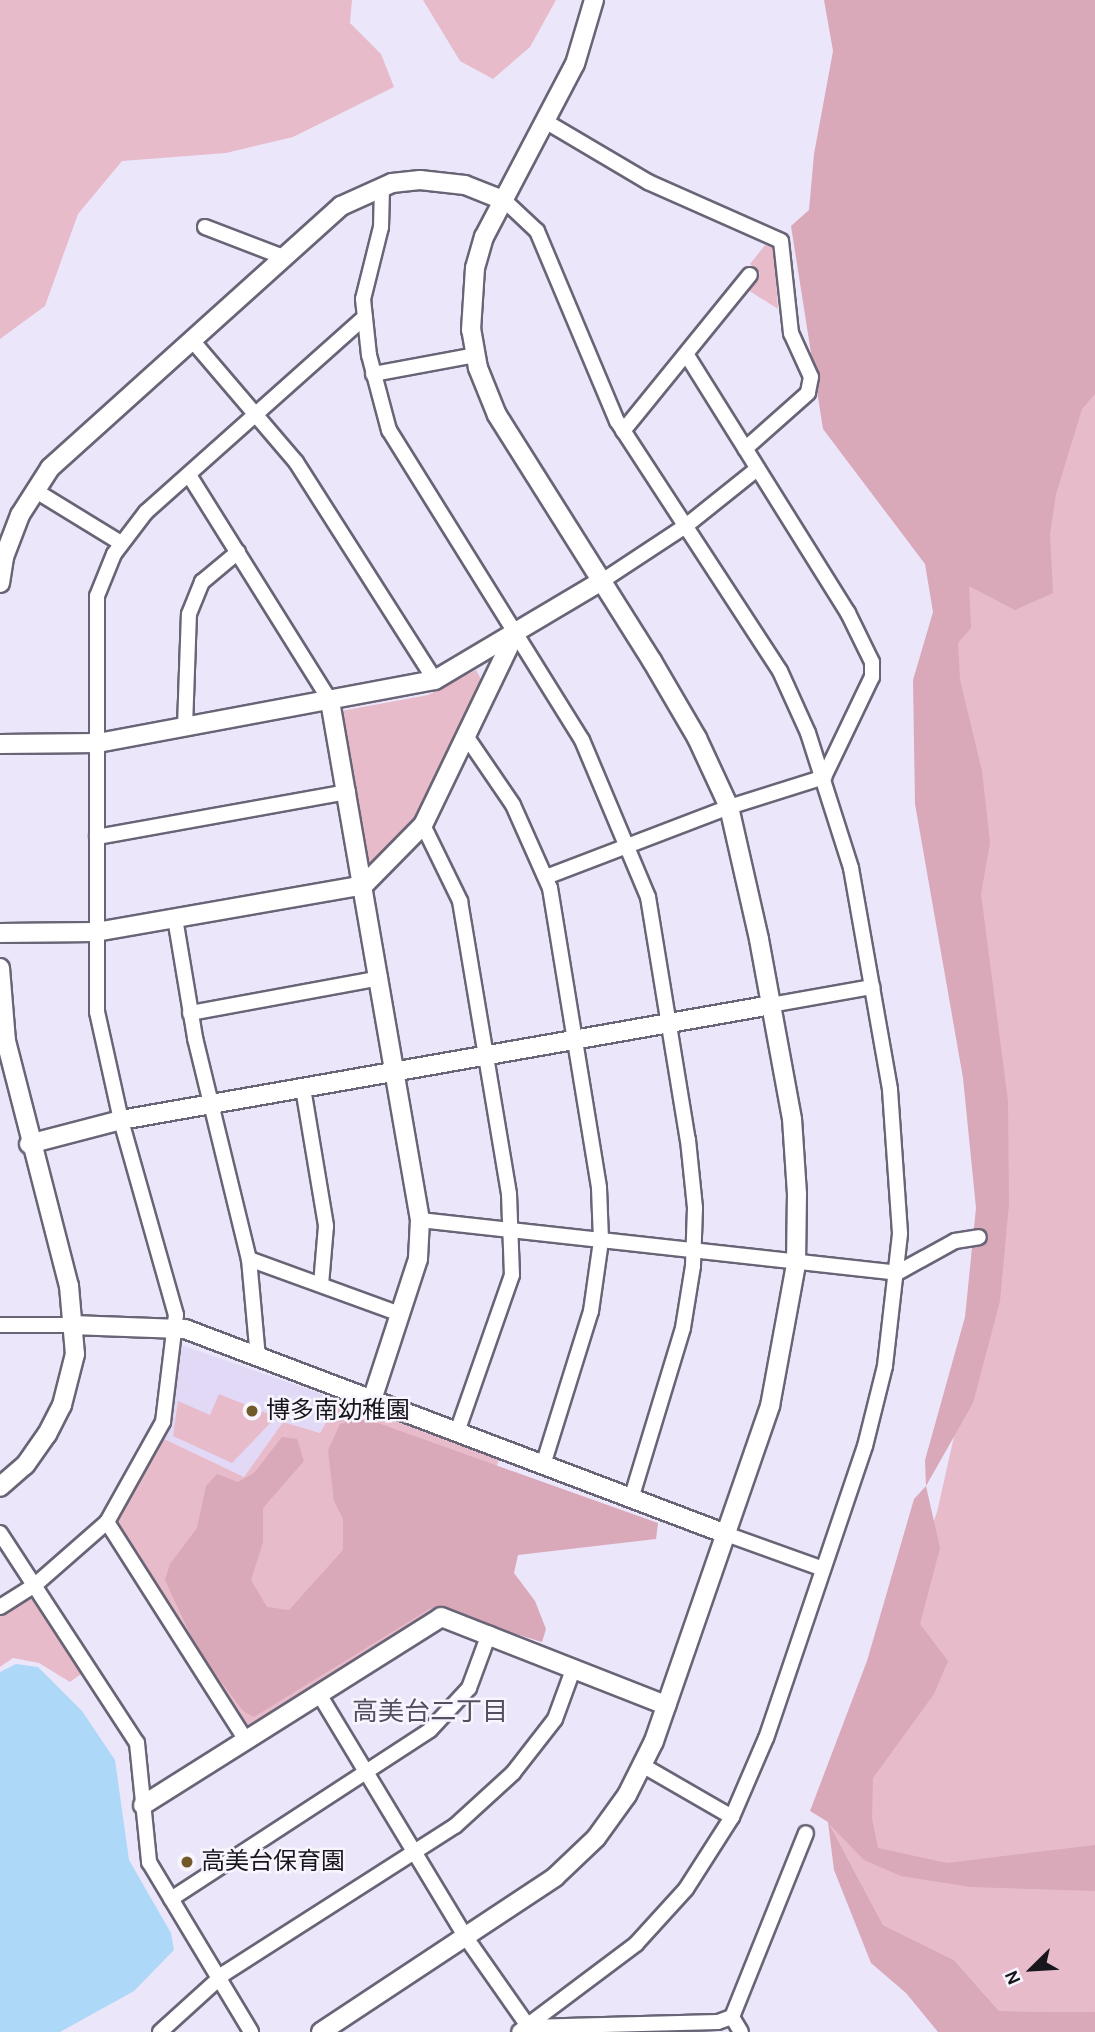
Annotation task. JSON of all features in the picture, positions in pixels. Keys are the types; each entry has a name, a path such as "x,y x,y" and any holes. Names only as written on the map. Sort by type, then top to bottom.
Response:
{"street":[{"path":"321,2032 467,1940 555,1877 596,1838 642,1765 666,1705 771,1406 796,1265 797,1194 792,1119 729,807 697,738 497,415 476,355 471,299 475,268 484,237 575,64 594,0"},
{"path":"545,121 649,182 781,241 791,333 811,377 808,393 745,449"},
{"path":"0,583 2,558 50,468 88,430 341,206 382,187 420,180 465,185 505,201 537,231 551,258 600,387 623,431 780,671 824,777 851,868 897,1149 897,1273 886,1366 865,1446 766,1738 732,1817 685,1889 636,1944 526,2030"},
{"path":"382,187 382,227 363,299 373,374 389,430 404,459 582,740 648,897 688,1140 693,1252 683,1328 631,1499"},
{"path":"205,227 283,257"},
{"path":"623,431 750,275"},
{"path":"0,1607 35,1585 107,1522 163,1422 176,1315 121,1120 97,1012 97,596 121,543 146,512 365,317"},
{"path":"191,339 296,462 435,680"},
{"path":"373,374 476,355"},
{"path":"546,877 629,848 729,807 824,777 872,677 872,662 848,613 687,355"},
{"path":"0,744 98,743 435,680 602,581 687,525 757,469"},
{"path":"189,475 330,701 348,792 420,1220 418,1259 372,1400"},
{"path":"36,491 121,543"},
{"path":"185,727 189,614 202,582 238,552"},
{"path":"0,933 96,932 364,885 423,825 515,634"},
{"path":"466,736 513,806 546,877 557,912 599,1188 601,1241 591,1311 543,1465"},
{"path":"97,837 348,792"},
{"path":"423,825 460,901 488,1055 511,1231 512,1275 457,1432"},
{"path":"175,918 190,1013 249,1259 258,1357"},
{"path":"0,968 0,1012 29,1144 69,1286 75,1353 62,1405 25,1465 0,1487"},
{"path":"190,1013 380,978"},
{"path":"29,1144 121,1120 872,987"},
{"path":"303,1088 326,1226 321,1284"},
{"path":"420,1220 796,1265 897,1273 956,1241 979,1237"},
{"path":"249,1259 400,1314"},
{"path":"0,1325 174,1328 823,1569"},
{"path":"107,1522 246,1740"},
{"path":"0,1533 137,1743 149,1862 251,2032"},
{"path":"143,1805 441,1617 666,1705"},
{"path":"171,1899 430,1730 469,1688 489,1634"},
{"path":"160,2032 219,1979 455,1826 513,1773 555,1719 574,1667"},
{"path":"319,1694 467,1940 526,2030"},
{"path":"642,1765 732,1817"},
{"path":"526,2030 718,2022 732,2017 806,1833"},
{"path":"732,2017 741,2032"}],"shaded area":[{"path":"0,0 352,0 350,23 381,54 394,87 293,137 226,153 122,161 78,214 45,306 0,339"},
{"path":"423,0 556,0 530,47 493,79 460,61"},
{"path":"824,0 1095,0 1095,394 1082,409 1056,494 1050,534 1053,593 1015,610 969,586 971,628 958,643 960,680 982,771 990,843 981,894 1008,1101 1009,1204 1000,1301 973,1403 926,1486 925,1460 965,1317 976,1208 963,1078 915,804 913,680 933,612 925,564 823,429 791,226 809,210 814,154 833,51"},
{"path":"765,245 774,248 778,309 748,290 760,273 750,264"},
{"path":"1095,371 1095,2012 999,2011 954,1960 883,1925 828,1821 937,1512 999,1237 937,629"},
{"path":"476,670 482,681 411,827 374,864 368,862 341,711 428,695"},
{"name":"博多南幼稚園","path":"184,1346 339,1400 320,1433 283,1422 244,1477 162,1438 170,1425 177,1349"},
{"path":"219,1394 276,1417 232,1463 173,1436 178,1401 210,1415"},
{"path":"339,1400 499,1460 443,1607 247,1729 116,1521 162,1438 244,1477 283,1422 320,1433"},
{"path":"364,1418 658,1523 656,1539 518,1555 514,1573 535,1601 546,1629 542,1642 431,1608 254,1717 243,1711 197,1649 165,1580 170,1564 197,1528 206,1486 217,1474 238,1482 254,1473 282,1437 297,1439 304,1461 263,1508 263,1542 251,1580 267,1607 289,1610 343,1550 343,1519 334,1501 328,1450 340,1424"},
{"path":"926,1486 940,1548 920,1624 948,1661 934,1694 873,1778 872,1819 878,1848 947,1863 1095,1845 1095,1891 970,1887 901,1876 864,1860 830,1825 883,1925 954,1960 999,2011 1095,2012 1095,2032 938,2032 906,1993 871,1963 834,1870 828,1822 810,1811 867,1661 914,1499"},
{"path":"30,1596 81,1674 70,1682 39,1663 13,1658 0,1667 0,1616"}],"water":[{"path":"16,1664 38,1667 82,1711 115,1760 129,1860 171,1933 174,1950 134,1991 60,2032 0,2032 0,1672"}],"place":[{"name":"博多南幼稚園","path":"252,1411"},
{"name":"高美台保育園","path":"187,1862"}],"district":[{"name":"高美台二丁目","path":"430,1712"}]}
